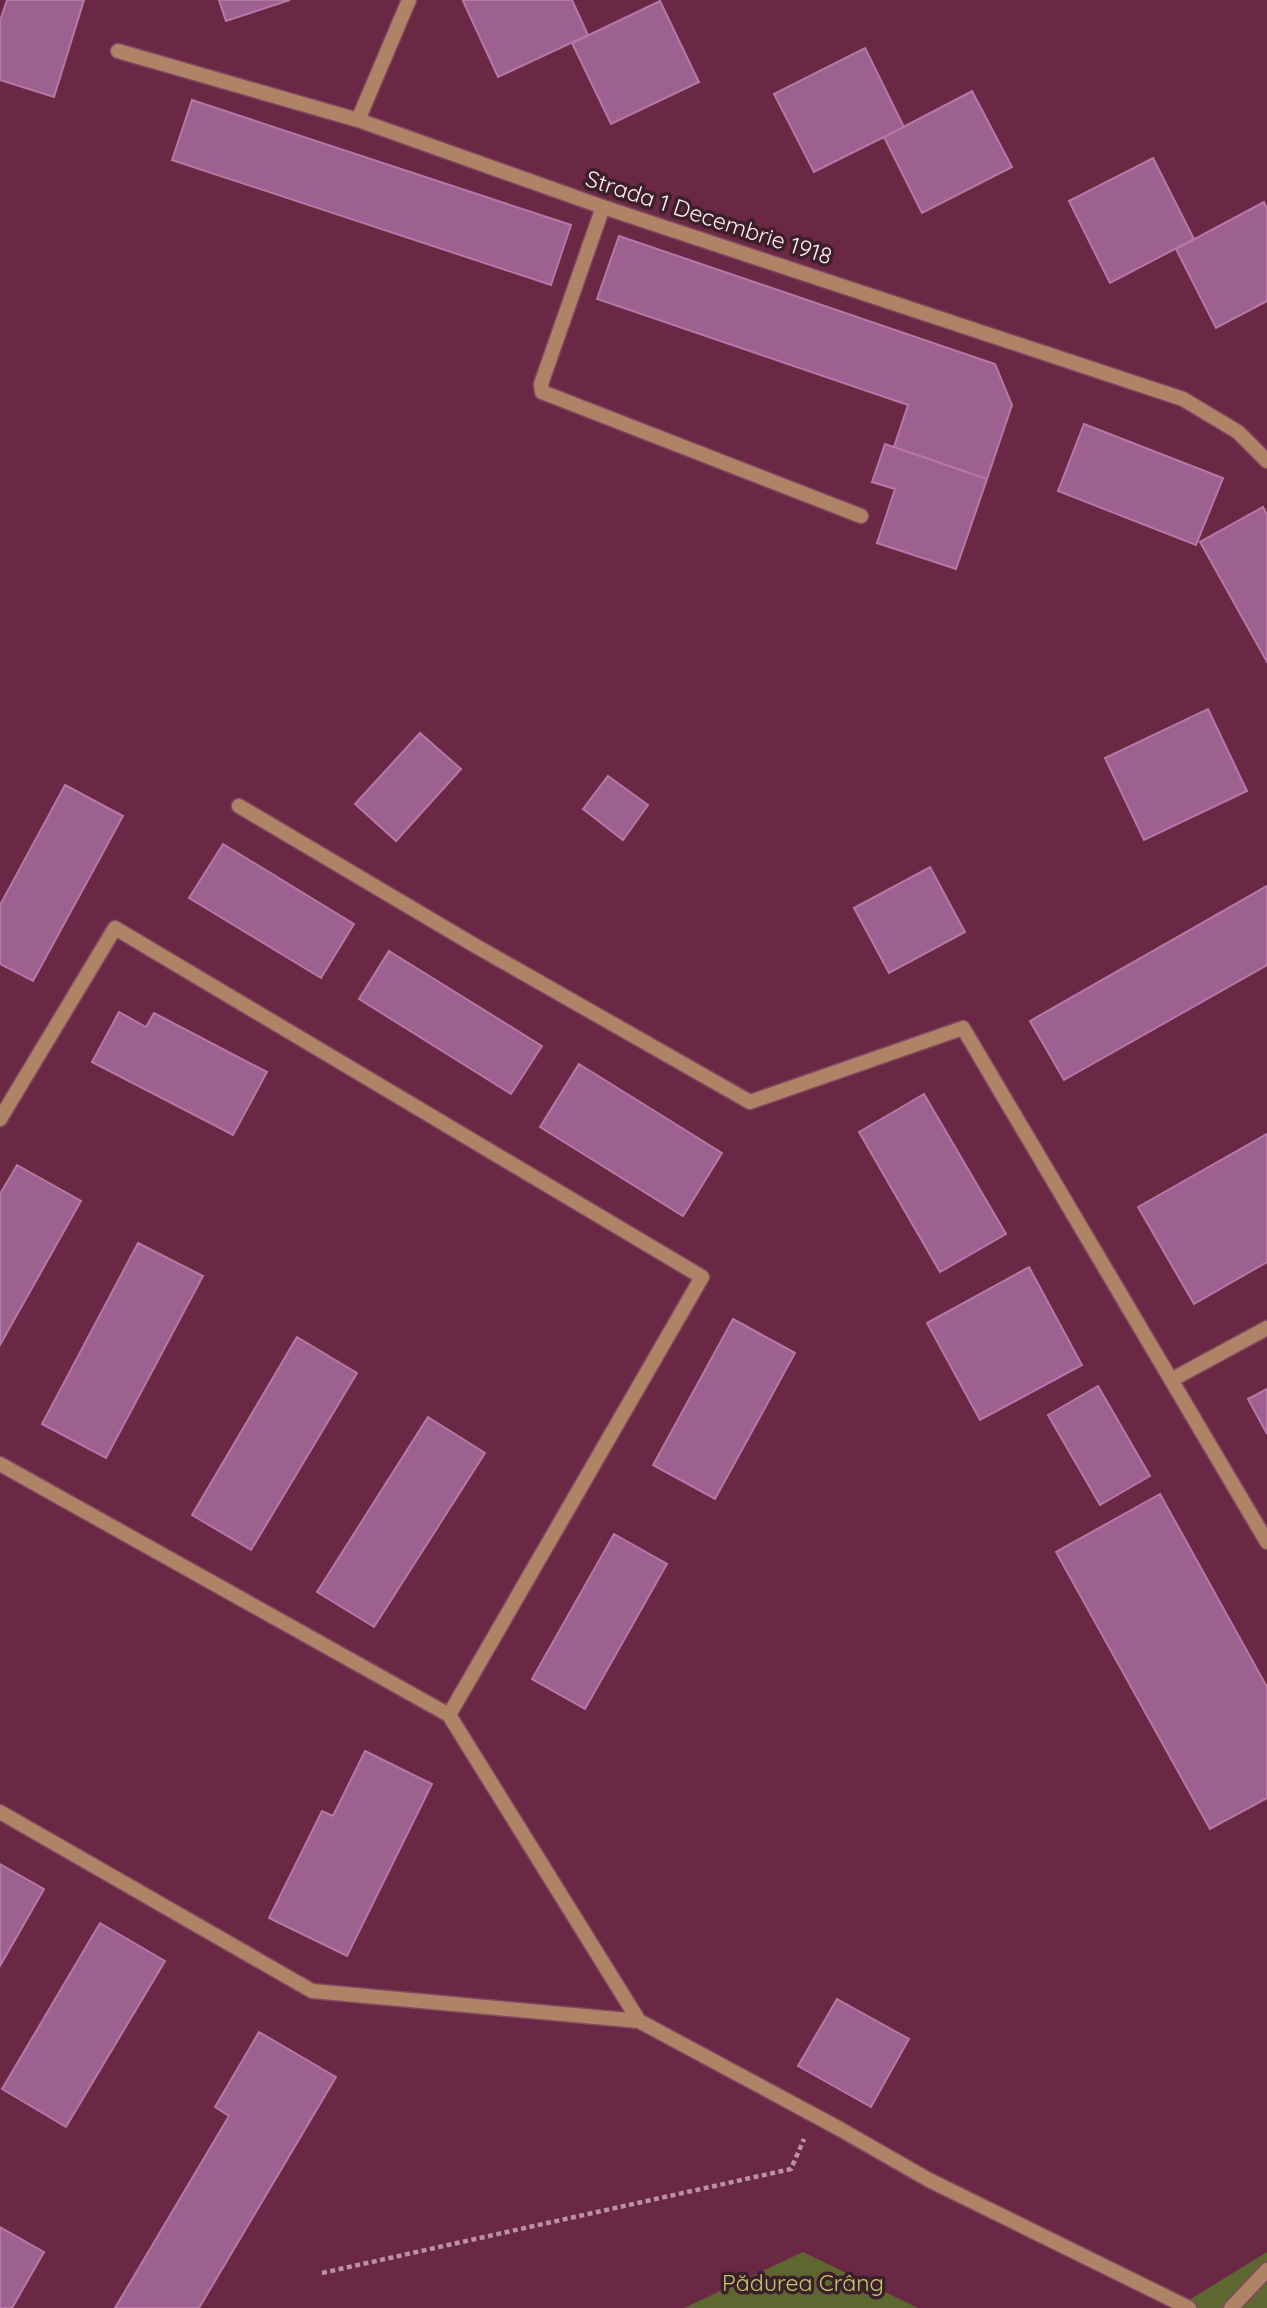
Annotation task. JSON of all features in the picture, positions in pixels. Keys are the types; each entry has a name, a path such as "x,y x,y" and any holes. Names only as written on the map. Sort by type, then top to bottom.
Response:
{"street":[{"path":"358,120 409,0"},
{"name":"Strada 1 Decembrie 1918","path":"118,51 358,120 603,207 1184,398 1238,432 1267,461"},
{"path":"603,207 541,384 542,392 861,516"},
{"path":"239,806 474,945 750,1102 962,1028 1267,1542"},
{"path":"0,1119 115,928 702,1277 449,1715"},
{"path":"1171,1381 1267,1328"},
{"path":"0,1464 449,1715 639,2021"},
{"path":"0,1812 312,1991 639,2021 929,2180 1189,2308"},
{"path":"1231,2308 1267,2270"}],"path":[{"path":"322,2273 791,2169 814,2115"}],"green space":[{"name":"Pădurea Crâng","path":"803,2252 918,2308 684,2308"},
{"path":"1267,2252 1267,2308 1176,2308"}],"building":[{"path":"7,0 84,0 54,97 0,80 0,21"},
{"path":"219,0 290,0 226,21"},
{"path":"572,0 588,35 498,77 463,1"},
{"path":"660,1 699,82 611,124 572,43"},
{"path":"865,48 904,127 814,172 774,94"},
{"path":"972,91 1012,167 922,213 884,137"},
{"path":"192,100 571,225 551,285 172,160"},
{"path":"1153,158 1194,239 1110,283 1069,201"},
{"path":"1264,202 1267,209 1267,301 1216,328 1176,249"},
{"path":"619,236 995,364 1012,405 987,479 894,447 908,405 597,299"},
{"path":"1084,424 1223,478 1196,545 1058,491"},
{"path":"885,444 987,479 956,569 877,543 895,489 872,482"},
{"path":"1263,507 1267,515 1267,662 1200,542"},
{"path":"1208,709 1247,791 1144,840 1105,758"},
{"path":"420,733 461,769 396,841 355,804"},
{"path":"608,776 648,805 623,840 583,809"},
{"path":"65,785 123,816 33,981 0,964 0,905"},
{"path":"223,844 354,924 321,978 189,898"},
{"path":"930,867 965,932 889,973 854,908"},
{"path":"1267,886 1267,965 1064,1080 1030,1021"},
{"path":"389,951 542,1046 511,1094 359,999"},
{"path":"119,1012 146,1027 154,1013 267,1072 233,1135 92,1062"},
{"path":"579,1064 722,1153 683,1216 540,1127"},
{"path":"924,1094 1006,1234 940,1272 859,1132"},
{"path":"1267,1134 1267,1262 1194,1304 1138,1207"},
{"path":"17,1165 81,1201 0,1345 0,1194"},
{"path":"138,1243 203,1276 106,1458 42,1424"},
{"path":"1029,1267 1082,1365 980,1420 927,1323"},
{"path":"733,1319 795,1353 715,1499 653,1465"},
{"path":"297,1337 357,1373 251,1550 192,1515"},
{"path":"1098,1386 1150,1476 1100,1505 1048,1415"},
{"path":"1267,1389 1267,1434 1248,1399"},
{"path":"428,1417 485,1453 374,1627 317,1592"},
{"path":"1160,1494 1267,1687 1267,1798 1210,1829 1056,1552"},
{"path":"614,1534 667,1564 585,1709 532,1679"},
{"path":"365,1751 432,1784 347,1956 269,1918 322,1811 333,1816"},
{"path":"0,1864 44,1889 0,1966"},
{"path":"100,1923 165,1961 66,2127 2,2089"},
{"path":"837,1999 909,2039 871,2107 798,2066"},
{"path":"259,2032 336,2077 199,2308 115,2308 229,2116 215,2107"},
{"path":"0,2227 44,2252 12,2308 0,2308"}]}
